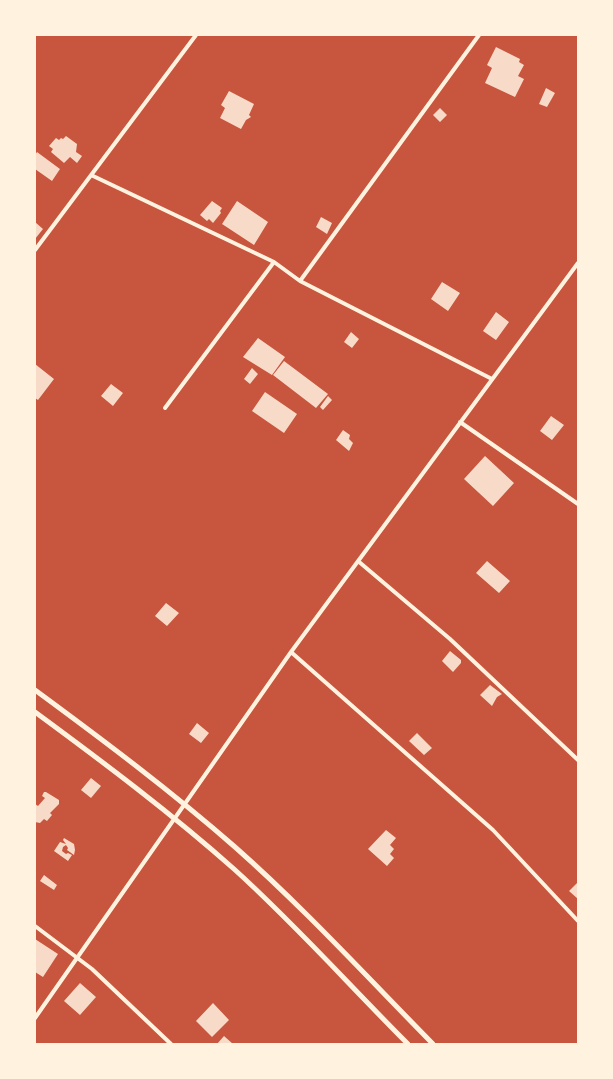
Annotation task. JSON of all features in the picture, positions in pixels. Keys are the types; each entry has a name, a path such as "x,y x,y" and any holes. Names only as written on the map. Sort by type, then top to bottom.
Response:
{"main road":[{"path":"35,690 184,804 235,847 284,892 433,1044"},
{"path":"35,712 174,819 234,870 284,917 408,1044"}],"street":[{"path":"35,250 196,35"},
{"path":"300,281 479,35"},
{"path":"91,175 274,262 300,281 492,379"},
{"path":"164,408 274,262"},
{"path":"35,1018 291,652 578,263"},
{"path":"460,422 578,504"},
{"path":"358,561 450,639 578,760"},
{"path":"291,652 493,830 578,921"},
{"path":"35,926 92,969 172,1044"}],"building":[{"path":"496,47 520,59 519,62 524,65 518,76 524,79 515,97 485,83 492,68 487,65"},
{"path":"546,88 555,93 547,107 539,104"},
{"path":"229,91 254,104 249,115 251,117 246,120 241,129 220,118 225,108 221,105"},
{"path":"440,108 447,115 440,122 433,115"},
{"path":"66,136 77,144 76,152 82,156 77,163 70,157 64,163 51,152 53,149 49,146 56,138 59,140"},
{"path":"37,152 60,169 52,181 35,169 35,155"},
{"path":"212,201 222,208 221,213 213,223 200,215"},
{"path":"237,201 268,222 254,245 222,224"},
{"path":"321,217 332,223 327,234 316,227"},
{"path":"35,222 43,229 35,239"},
{"path":"442,282 460,293 448,311 431,299"},
{"path":"496,312 509,322 496,340 483,331"},
{"path":"351,332 359,339 352,348 344,342"},
{"path":"258,338 285,357 272,375 243,357"},
{"path":"284,361 328,394 316,408 273,375"},
{"path":"35,364 54,379 38,400 35,398"},
{"path":"252,368 258,374 250,384 244,379"},
{"path":"111,384 123,393 113,406 101,396"},
{"path":"265,392 297,414 284,433 252,411"},
{"path":"328,396 332,400 323,410 320,407"},
{"path":"551,416 564,425 552,440 540,431"},
{"path":"343,430 350,435 349,439 353,443 349,451 336,440"},
{"path":"485,456 514,483 493,506 464,479"},
{"path":"487,561 510,581 499,593 476,573"},
{"path":"166,603 179,613 167,626 155,616"},
{"path":"450,651 461,660 461,663 453,672 442,661"},
{"path":"490,685 502,694 497,697 492,706 480,695"},
{"path":"197,723 209,733 201,743 189,734"},
{"path":"417,733 432,748 424,755 409,741"},
{"path":"91,778 101,786 91,798 81,790"},
{"path":"44,792 59,800 59,804 50,813 52,815 47,821 44,819 40,823 35,822 35,804 38,806 45,798 42,796"},
{"path":"386,830 396,838 390,845 394,849 390,854 394,858 387,866 368,849"},
{"path":"64,838 74,844 74,855 67,850 66,845 63,847 62,851 72,855 68,861 54,851 60,842 66,844 63,840"},
{"path":"44,875 57,885 54,890 40,881"},
{"path":"578,882 578,899 569,891"},
{"path":"35,939 58,954 43,977 35,972"},
{"path":"80,983 96,997 80,1015 64,1001"},
{"path":"213,1003 229,1020 212,1037 196,1021"},
{"path":"224,1036 233,1044 217,1044"}]}
